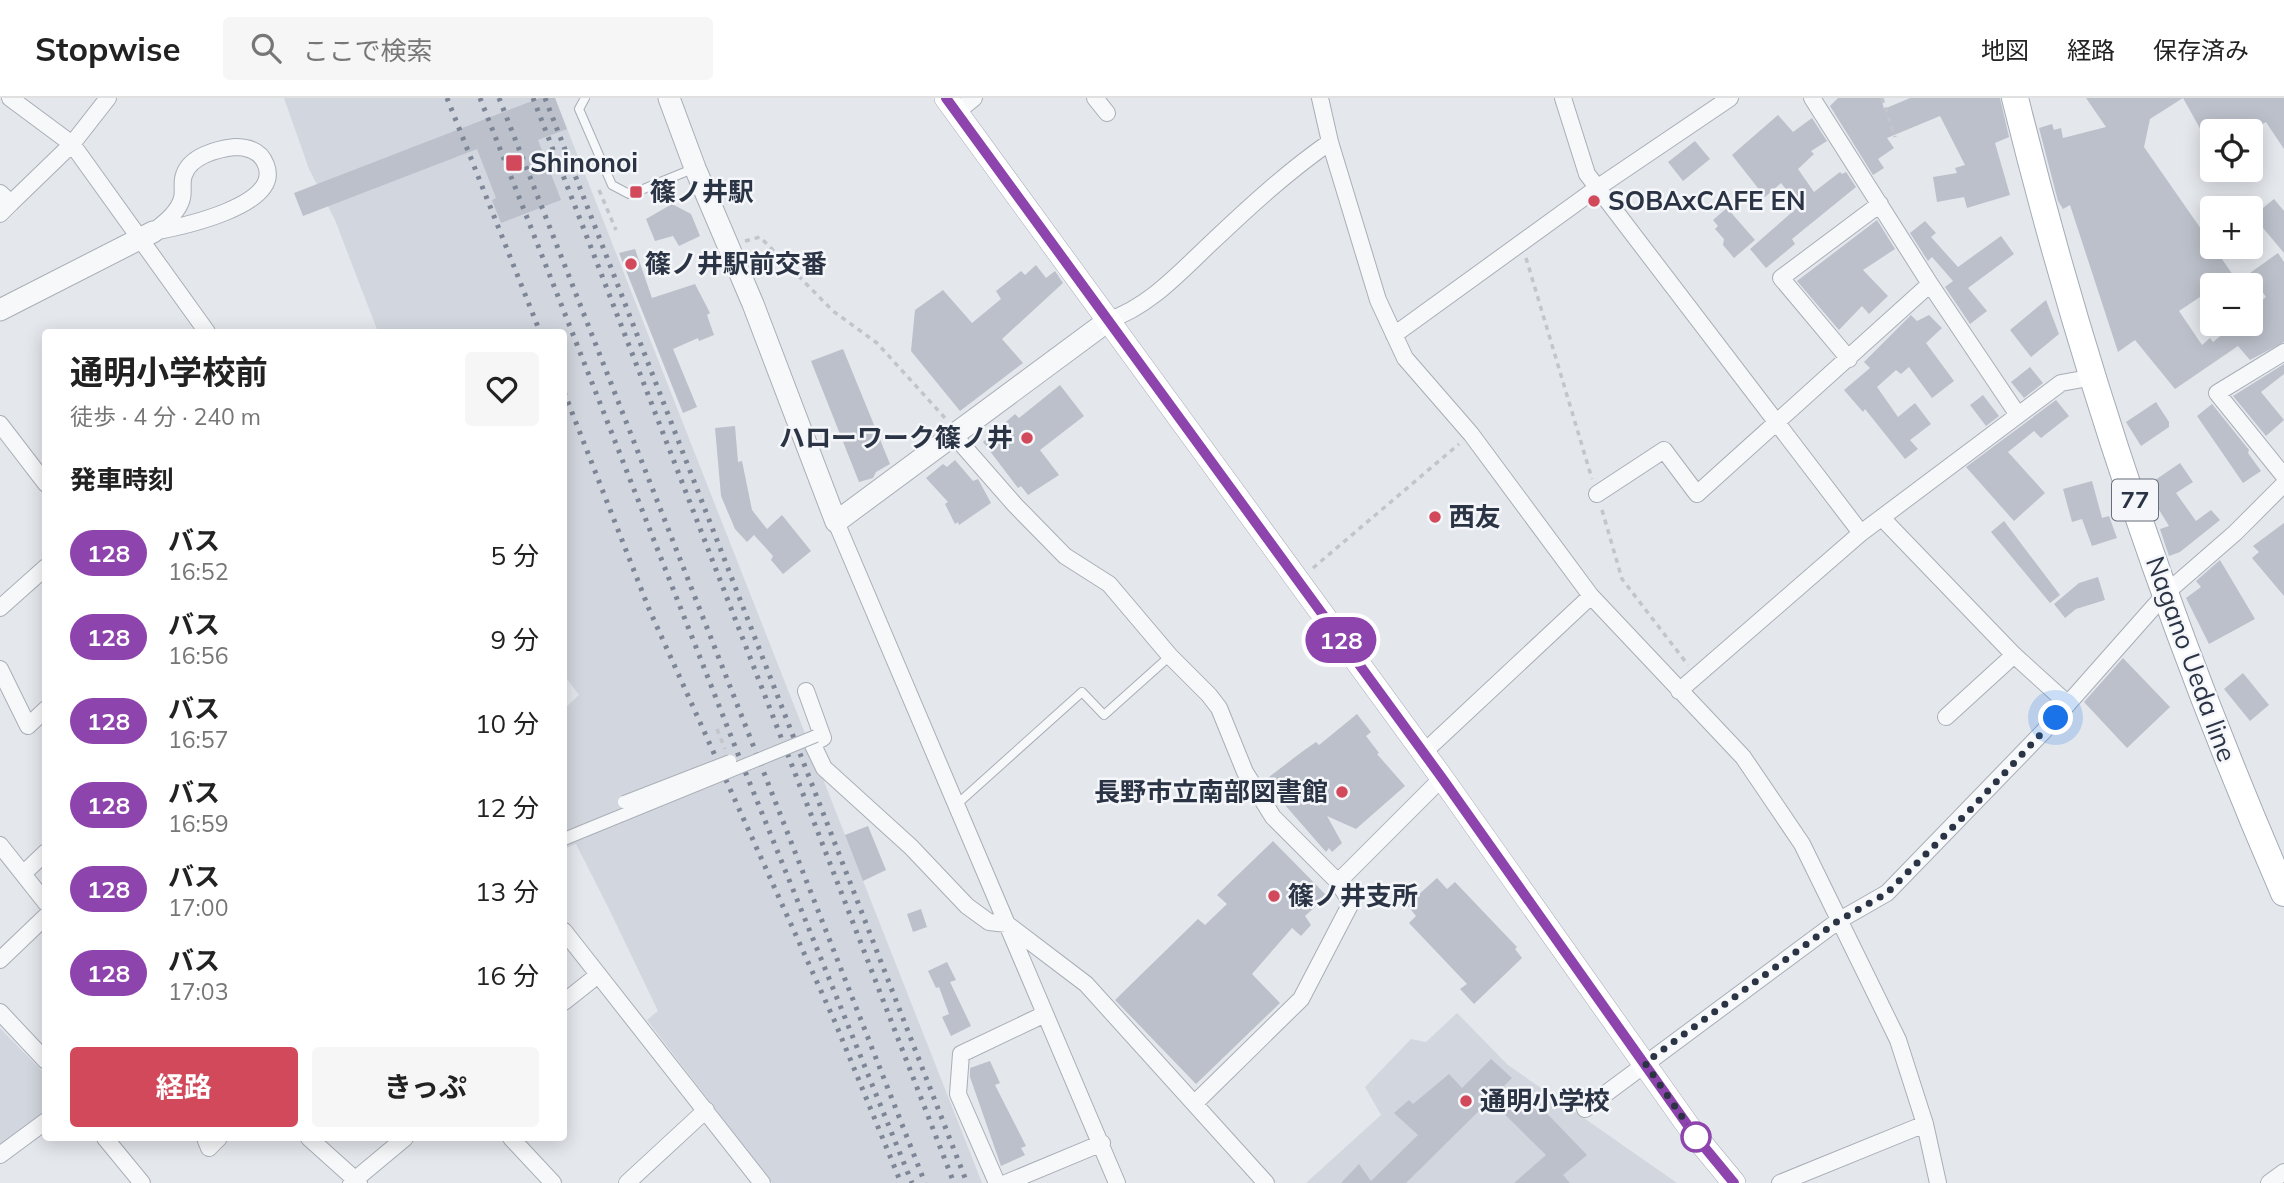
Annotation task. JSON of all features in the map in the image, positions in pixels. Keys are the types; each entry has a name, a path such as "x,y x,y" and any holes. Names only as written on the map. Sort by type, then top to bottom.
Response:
{"main road":[{"name":"Nagano Ueda line","path":"2015,98 2094,377 2166,593 2217,731 2284,893"},
{"path":"959,103 1109,320 1442,778 1696,1137 1734,1183"}],"street":[{"path":"10,98 72,144 147,234 205,329"},
{"path":"4,203 72,144 108,98"},
{"path":"669,98 695,168 729,245 835,522 1117,1183"},
{"path":"1095,98 1107,113"},
{"path":"1320,98 1330,142 1378,300 1405,358 1471,434 1591,596 1743,757 1802,844 1898,1040 1925,1124 1938,1183"},
{"path":"1563,98 1587,174 1861,533"},
{"path":"1394,335 1597,188 1730,98"},
{"path":"1812,98 1930,284 2018,415"},
{"path":"835,522 1109,320 1131,313 1294,167 1330,142"},
{"path":"0,310 147,234 173,214 182,198 184,174 198,159 235,146 259,154 268,172 261,190 238,207 147,234"},
{"path":"182,198 203,218"},
{"path":"1849,359 1781,278 1880,204"},
{"path":"1597,494 1664,450 1697,494 1930,284"},
{"path":"2284,352 2217,393 2284,476"},
{"path":"1679,691 1861,533 2061,383 2094,377"},
{"path":"0,424 42,477"},
{"path":"954,432 1015,505 1065,556 1109,584 1170,656 1219,708 1245,772 1273,817 1338,882 1351,903 1301,999 1195,1103"},
{"path":"1585,1109 1838,921 1887,893 1970,810 2166,593 2235,533 2284,484"},
{"path":"1883,519 2014,655 2068,704"},
{"path":"0,608 40,585"},
{"path":"1423,752 1591,596"},
{"path":"1946,717 2014,655"},
{"path":"0,669 29,726 42,713"},
{"path":"806,691 823,738 812,743 824,768 911,847 967,906 989,922 1007,924 1086,984 1266,1183"},
{"path":"567,838 816,736"},
{"path":"624,802 730,761"},
{"path":"1338,882 1442,778"},
{"path":"0,845 42,898"},
{"path":"23,874 42,856"},
{"path":"0,960 42,920"},
{"path":"567,935 762,1183"},
{"path":"567,1000 598,975"},
{"path":"0,1012 42,1057"},
{"path":"997,1183 958,1094 961,1054 1045,1014"},
{"path":"627,1183 706,1110"},
{"path":"0,1155 42,1124"},
{"path":"1780,1183 1925,1124"},
{"path":"107,1141 142,1183"},
{"path":"312,1141 355,1182 402,1141"},
{"path":"514,1141 553,1183"},
{"path":"1006,1183 1102,1143"},
{"path":"2269,1183 2284,1172"}],"lane":[{"path":"585,98 579,109 612,185 629,194 695,168"},
{"path":"955,806 1082,692 1104,715 1170,656"}],"path":[{"path":"1882,98 1895,137"},
{"path":"598,186 616,230"},
{"path":"729,245 760,237 833,310 877,343 954,432"},
{"path":"1521,243 1622,579 1670,645 1697,674"},
{"path":"1298,580 1471,434"},
{"path":"717,729 730,761"}],"shaded area":[{"path":"284,98 555,98 982,1183 772,1183 647,1020 658,1011 576,844 567,848 567,706 579,695 567,679 567,329 377,329 335,220 309,169"},
{"name":"通明小学校","path":"1457,1013 1508,1065 1677,1183 1306,1183 1381,1115 1365,1087 1411,1039 1426,1042"},
{"path":"0,1028 42,1071 42,1113 0,1148"}],"building":[{"path":"540,98 555,98 567,129 538,140 561,200 501,223 492,200 496,198 477,149 303,216 294,193"},
{"path":"1838,98 1881,98 1884,109 1910,98 2000,98 2009,137 1995,143 2010,195 1967,208 1964,197 1937,202 1933,177 1957,173 1955,168 1965,165 1940,116 1887,138 1894,148 1878,159 1884,168 1873,175 1830,106"},
{"path":"2086,98 2183,98 2150,119 2144,147 2200,228 2200,259 2222,259 2232,273 2200,273 2200,297 2179,311 2202,345 2210,338 2213,342 2220,336 2263,336 2263,299 2266,297 2263,292 2263,273 2250,273 2278,253 2284,262 2284,342 2250,360 2238,346 2175,389 2135,340 2118,352 2070,205 2063,209 2058,201 2039,128 2052,124 2054,130 2061,128 2063,138 2106,127"},
{"path":"2183,98 2284,98 2284,149 2266,122 2263,124 2263,119 2200,119 2200,128"},
{"path":"1778,115 1793,132 1812,118 1827,141 1811,151 1814,154 1798,169 1814,192 1840,172 1846,172 1856,187 1792,239 1795,244 1766,268 1750,249 1799,206 1781,183 1765,197 1732,155"},
{"path":"1695,141 1710,159 1683,181 1668,162"},
{"path":"2274,199 2284,211 2284,253 2263,228 2263,208"},
{"path":"672,204 691,214 700,236 679,246 673,236 655,241 646,219"},
{"path":"1727,208 1755,240 1734,258 1723,245 1724,239 1715,229 1718,226 1713,220"},
{"path":"1877,220 1895,249 1863,270 1888,296 1869,314 1862,306 1839,330 1797,281"},
{"path":"1925,221 1936,233 1931,237 1958,267 2001,236 2014,254 1968,288 1987,311 1970,324 1945,287 1953,281 1932,257 1928,261 1910,233"},
{"path":"635,249 652,298 695,284 710,313 707,315 714,335 699,341 698,338 673,349 697,407 683,413 619,253"},
{"path":"1036,265 1046,278 1055,271 1063,283 1002,339 1023,363 960,411 911,351 915,310 943,290 972,323 1001,299 996,291 1021,271 1025,275"},
{"path":"2046,300 2059,334 2031,357 2010,330"},
{"path":"1911,315 1917,321 1929,315 1942,328 1926,343 1954,381 1932,398 1909,367 1901,374 1896,370 1877,387 1898,417 1915,403 1931,424 1910,440 1918,449 1905,459 1865,409 1863,412 1844,390 1870,368 1864,362"},
{"path":"843,349 890,464 876,472 873,478 859,482 811,361"},
{"path":"2284,364 2284,374 2261,392 2284,420 2266,436 2233,396"},
{"path":"2030,367 2043,383 2024,398 2011,382"},
{"path":"1060,385 1084,416 1040,450 1059,475 1028,495 1021,486 1018,488 983,442 1015,414 1019,418"},
{"path":"1983,395 1999,416 1986,426 1970,405"},
{"path":"2056,400 2069,416 2041,438 2034,431 2008,452 2045,493 2014,521 1966,467"},
{"path":"2156,402 2169,422 2169,427 2141,446 2126,422"},
{"path":"2212,404 2249,450 2248,453 2261,471 2243,483 2197,416"},
{"path":"735,426 738,462 742,461 752,510 767,529 782,515 811,551 783,574 771,560 773,556 754,535 747,542 735,529 721,496 715,428"},
{"path":"955,460 973,481 978,479 991,503 959,525 958,522 955,524 945,504 948,502 926,478 943,464 947,467"},
{"path":"2180,463 2193,482 2176,493 2196,521 2211,510 2220,520 2180,552 2169,556 2160,529 2169,526 2145,487"},
{"path":"2092,481 2102,518 2109,516 2117,538 2092,546 2082,519 2072,522 2063,489"},
{"path":"2004,521 2060,595 2050,603 1991,532"},
{"path":"2284,523 2284,596 2252,558 2259,552 2253,546"},
{"path":"2220,560 2255,619 2209,644 2186,598 2201,587 2196,581"},
{"path":"2098,577 2105,600 2076,609 2065,618 2054,604 2079,583"},
{"path":"2123,658 2170,707 2127,748 2084,702"},
{"path":"2243,673 2269,705 2250,721 2224,689"},
{"path":"1357,714 1371,732 1366,736 1379,753 1377,754 1405,786 1356,829 1327,816 1342,843 1332,852 1329,848 1326,852 1285,805 1288,799 1269,777 1316,742 1319,745"},
{"path":"868,826 886,870 863,881 845,835"},
{"path":"1273,841 1327,896 1305,916 1311,925 1301,936 1292,928 1252,974 1280,1003 1196,1084 1115,1000 1198,919 1205,925 1227,904 1217,895"},
{"path":"1437,878 1447,889 1455,882 1517,947 1515,949 1522,958 1474,1004 1460,989 1467,984 1409,923 1416,916 1407,905"},
{"path":"921,909 927,927 913,932 907,914"},
{"path":"947,962 956,980 950,982 971,1026 951,1036 942,1017 949,1014 939,987 936,988 928,971"},
{"path":"1491,1059 1512,1078 1501,1089 1520,1110 1533,1099 1587,1155 1563,1175 1570,1183 1514,1183 1546,1155 1490,1100 1406,1183 1341,1183 1359,1164 1371,1181 1418,1135 1394,1113 1409,1100 1413,1104 1449,1074 1462,1088"},
{"path":"990,1061 1000,1083 995,1085 1026,1146 1021,1148 1025,1155 1001,1166 970,1077 970,1068"}],"railway":[{"path":"447,98 539,329"},
{"path":"480,98 738,754 912,1183"},
{"path":"499,98 925,1183"},
{"path":"533,98 954,1183"},
{"path":"545,98 967,1183"},
{"path":"567,400 649,609 835,1022 901,1183"}],"bus line":[{"name":"128","path":"946,98 1442,778 1696,1137 1734,1183"}],"place":[{"name":"Shinonoi","path":"514,163"},
{"name":"篠ノ井駅","path":"636,192"},
{"name":"SOBAxCAFE EN","path":"1594,201"},
{"name":"篠ノ井駅前交番","path":"631,264"},
{"name":"ハローワーク篠ノ井","path":"1027,438"},
{"name":"西友","path":"1435,517"},
{"name":"長野市立南部図書館","path":"1342,792"},
{"name":"篠ノ井支所","path":"1274,896"},
{"name":"通明小学校","path":"1466,1101"}],"route":[{"path":"1696,1137 1645,1063 1838,921 1887,893 1938,844 2056,718"}]}
